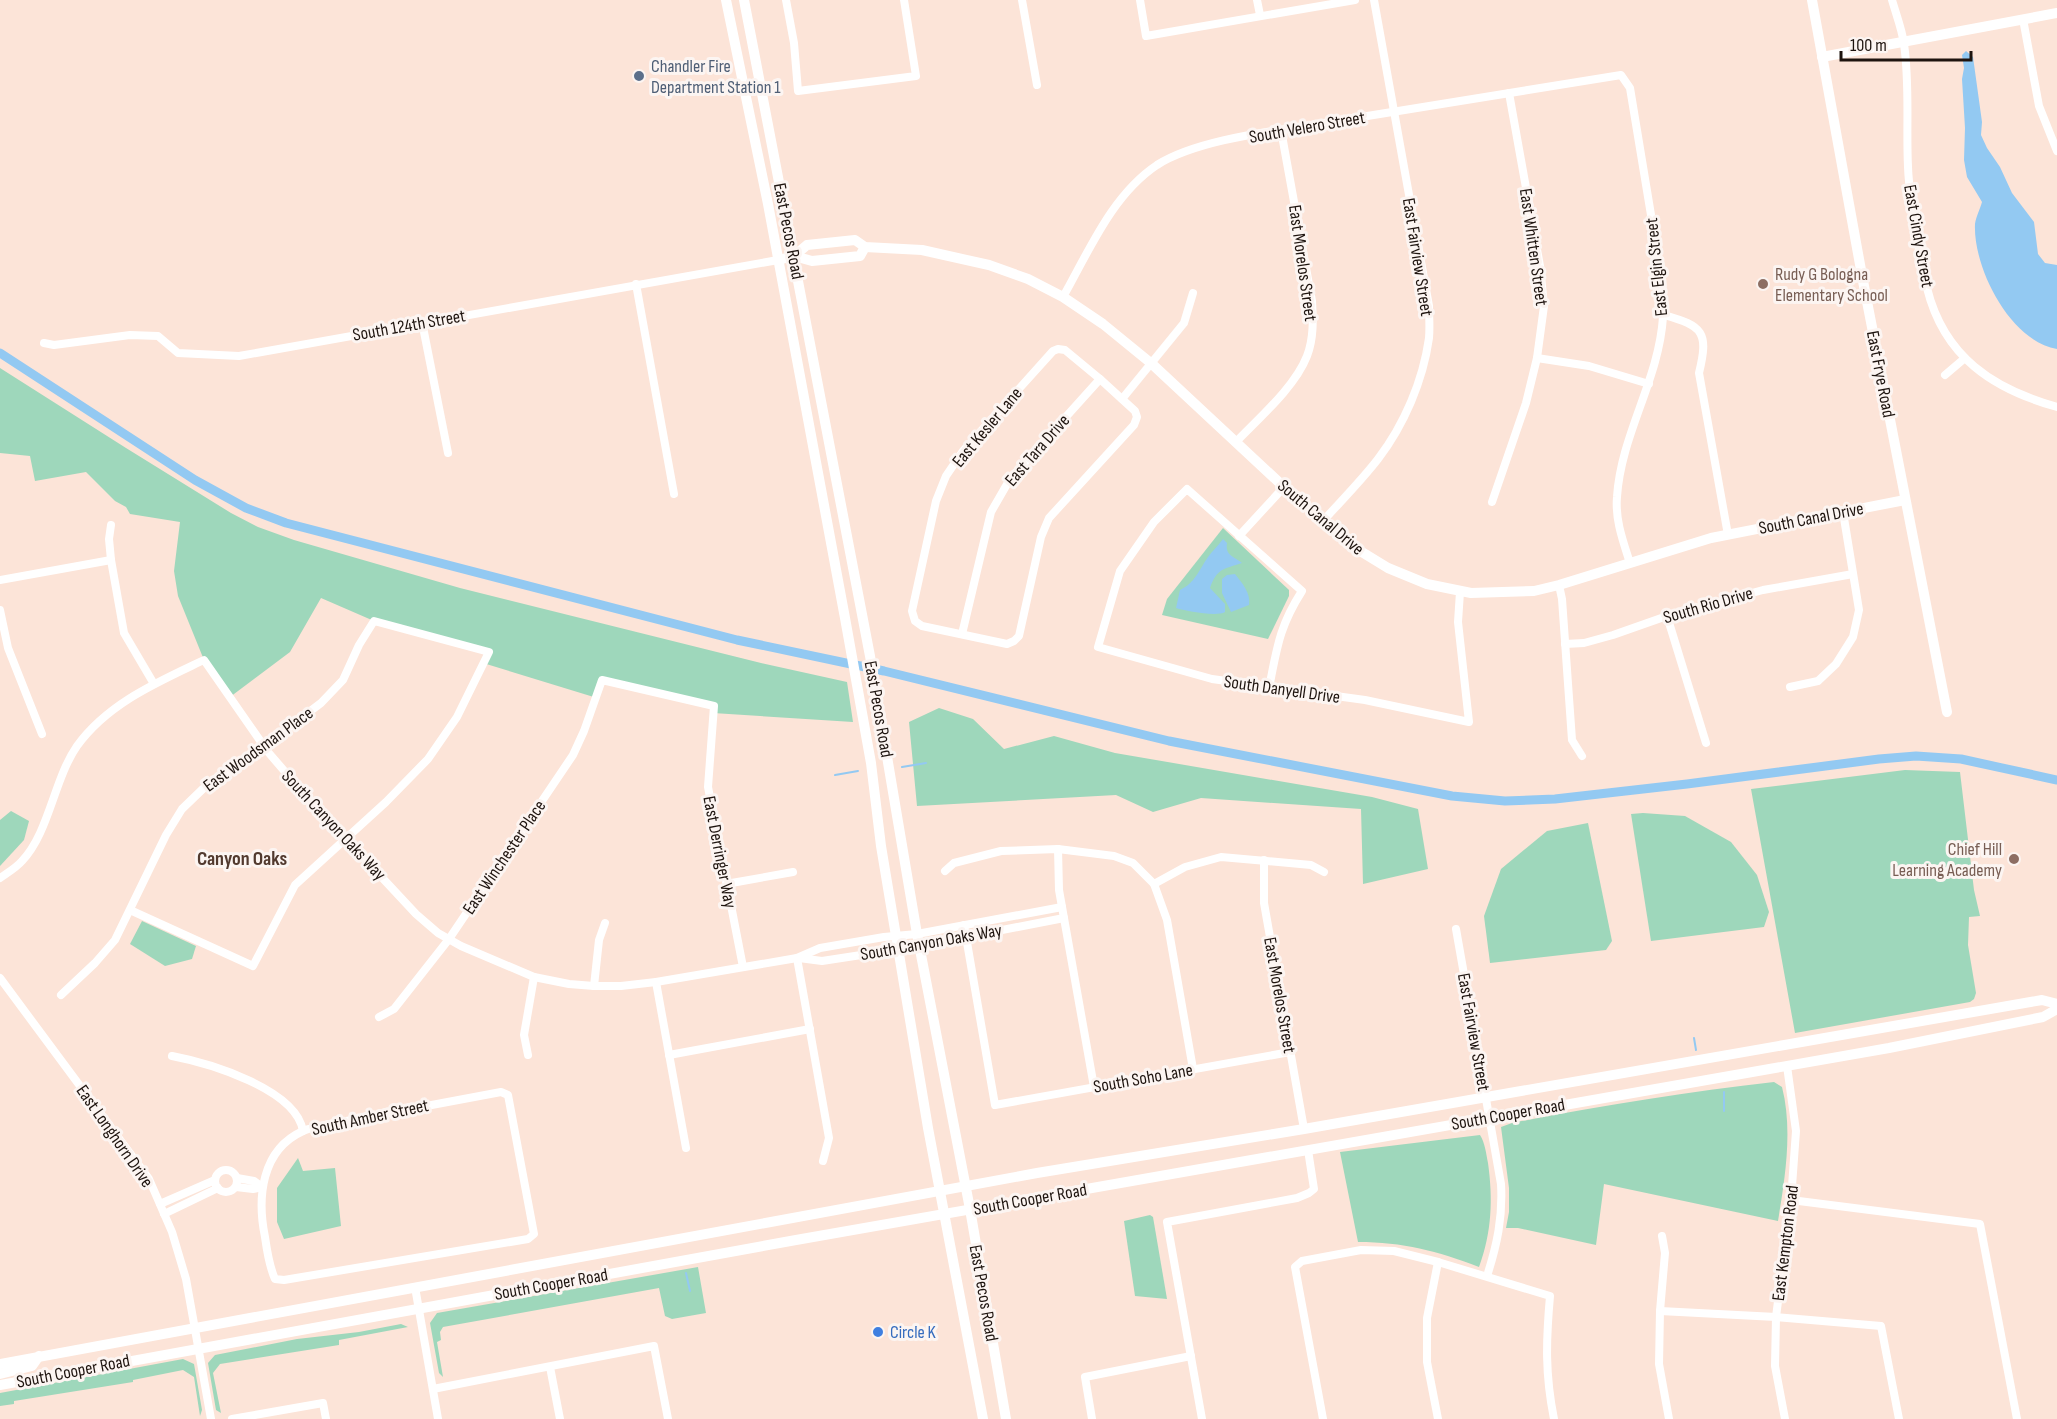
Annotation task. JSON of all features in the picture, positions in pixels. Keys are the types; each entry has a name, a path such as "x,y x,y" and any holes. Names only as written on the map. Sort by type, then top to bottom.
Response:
{"main road":[{"name":"East Pecos Road","path":"726,0 778,260 855,674 871,763 881,846 896,936 983,1419"},
{"name":"East Pecos Road","path":"744,0 870,656 917,934 970,1209 1006,1419"},
{"name":"East Frye Road","path":"1812,0 1947,712"},
{"path":"1822,57 2057,13"},
{"name":"South Canal Drive","path":"794,256 807,245 855,240 865,247 922,250 971,260 1028,279 1063,297 1103,324 1152,364 1284,487 1352,546 1388,568 1427,584 1460,592 1521,593 1560,585 1728,535 1905,500"},
{"name":"South Canal Drive","path":"794,256 812,261 860,256 865,247"},
{"path":"778,260 794,256"},
{"name":"South Cooper Road","path":"0,1364 1066,1167 1304,1129 2042,1000 2057,1004"},
{"name":"South Cooper Road","path":"0,1385 198,1347 970,1209 1787,1066 1992,1028 2043,1017 2057,1009"},
{"path":"1989,1010 1992,1028"},
{"path":"1784,1046 1787,1066"},
{"path":"0,1374 32,1366 39,1356"}],"street":[{"path":"786,0 794,43 798,91 916,76 904,0"},
{"path":"1022,0 1037,85"},
{"path":"1140,0 1146,36 1355,0"},
{"path":"1257,0 1260,15"},
{"name":"East Fairview Street","path":"1323,521 1377,460 1397,431 1423,368 1429,337 1429,306 1374,0"},
{"name":"East Cindy Street","path":"1892,0 1904,41 1908,85 1910,196 1927,289 1936,314 1953,344 1965,358 2002,387 2028,399 2057,407"},
{"path":"2023,20 2039,106 2057,152"},
{"name":"South Velero Street","path":"1063,297 1114,207 1130,188 1157,165 1184,151 1281,130 1622,75"},
{"name":"East Elgin Street","path":"1622,75 1630,88 1661,278 1664,315 1659,350 1619,474 1616,498 1618,527 1630,563"},
{"name":"East Whitten Street","path":"1492,502 1526,403 1538,358 1544,306 1540,266 1509,93"},
{"name":"East Morelos Street","path":"1236,442 1295,377 1307,356 1313,326 1312,301 1281,130"},
{"name":"South 124th Street","path":"44,343 54,345 130,335 158,336 178,353 239,356 778,260"},
{"path":"636,284 674,494"},
{"path":"1122,399 1184,323 1193,293"},
{"path":"1664,315 1689,322 1696,327 1704,344 1704,355 1699,374 1728,535"},
{"path":"422,322 448,453"},
{"name":"East Kesler Lane","path":"962,634 922,626 915,621 912,611 936,501 946,476 963,451 1053,351 1065,350 1100,379"},
{"path":"1538,358 1589,366 1649,384"},
{"path":"1945,375 1965,358"},
{"path":"962,634 1006,644 1019,636 1041,537 1049,518 1134,424 1137,417 1135,411 1100,379"},
{"name":"East Tara Drive","path":"962,634 991,512 998,497 1010,479 1100,379"},
{"path":"1269,688 1280,633 1288,613 1302,591 1239,536 1284,487"},
{"name":"South Danyell Drive","path":"1239,536 1187,489 1154,522 1120,571 1098,647 1212,680 1365,700 1469,723 1458,622 1460,592"},
{"path":"1790,687 1818,681 1836,664 1853,637 1859,610 1843,512"},
{"path":"111,525 109,539 111,560 124,633 154,684"},
{"path":"0,580 111,560"},
{"name":"South Rio Drive","path":"1565,644 1584,643 1667,616 1763,590 1853,574"},
{"path":"1560,585 1563,599 1572,740 1582,756"},
{"path":"0,610 8,648 42,734"},
{"path":"1667,616 1706,742"},
{"name":"East Woodsman Place","path":"61,995 95,963 115,940 166,835 182,809 210,782 264,746 321,703 343,680 359,645 374,621 489,652 457,717 428,759 346,839"},
{"name":"South Canyon Oaks Way","path":"0,878 22,861 36,838 61,776 76,747 92,728 117,706 154,684 204,660 264,746 305,795 416,914 448,939 483,957 534,977 594,986 656,982 797,958 820,948 917,934 1062,907"},
{"name":"East Derringer Way","path":"602,680 714,706 708,787 743,967"},
{"name":"East Winchester Place","path":"379,1017 394,1009 448,939 573,755 602,680"},
{"path":"130,910 253,966 295,885 346,839"},
{"path":"1058,849 1059,890 1094,1087"},
{"path":"945,871 954,862 1001,851 1058,849 1114,856 1132,863 1154,884 1167,920 1193,1069"},
{"path":"1154,884 1185,867 1221,857 1311,865 1324,872"},
{"name":"East Morelos Street","path":"1264,860 1264,903 1304,1129"},
{"path":"726,884 793,872"},
{"name":"South Canyon Oaks Way","path":"797,958 822,961 920,946 1064,918"},
{"path":"594,986 599,940 605,923"},
{"path":"964,925 966,937"},
{"name":"East Fairview Street","path":"1456,929 1502,1198 1498,1241 1487,1276"},
{"name":"South Soho Lane","path":"966,937 995,1105 1290,1052"},
{"path":"797,958 829,1138 823,1161"},
{"path":"528,1056 524,1035 534,977"},
{"name":"East Longhorn Drive","path":"0,978 149,1179 172,1232 186,1279 211,1419"},
{"path":"656,982 686,1148"},
{"path":"669,1055 810,1029"},
{"path":"172,1056 195,1060 237,1076 277,1096 301,1120 303,1131"},
{"name":"East Kempton Road","path":"1785,1419 1775,1366 1776,1317 1791,1200 1796,1131 1787,1066"},
{"name":"South Amber Street","path":"501,1092 508,1095 534,1234 528,1239 463,1251 284,1280 275,1279 263,1230 260,1207 262,1187 266,1169 279,1148 303,1131 501,1092"},
{"path":"1202,1419 1167,1222 1297,1198 1310,1193 1314,1189 1308,1150"},
{"path":"236,1182 229,1192 221,1191 217,1184 217,1176 223,1171 232,1172 236,1182 253,1189 262,1187"},
{"path":"160,1204 217,1184"},
{"path":"164,1214 217,1184"},
{"path":"1791,1200 1980,1224 2017,1419"},
{"path":"1662,1236 1665,1253 1660,1311 1659,1364 1669,1419"},
{"path":"1323,1419 1295,1267 1302,1261 1361,1250 1394,1251 1550,1296 1546,1342 1548,1385 1554,1419"},
{"path":"1437,1419 1427,1362 1426,1318 1438,1262"},
{"path":"416,1287 438,1419"},
{"path":"1660,1311 1776,1317 1881,1326 1899,1419"},
{"path":"433,1389 654,1346 668,1419"},
{"path":"1092,1419 1085,1377 1191,1356"},
{"path":"550,1366 560,1419"},
{"path":"232,1419 323,1403 326,1419"}],"green space":[{"path":"0,368 231,513 258,527 294,540 460,588 761,663 847,682 853,722 713,713 714,706 602,680 597,698 483,663 489,652 374,621 321,598 290,652 230,697 204,660 178,596 174,571 180,522 130,514 126,507 115,501 86,472 35,481 30,456 0,453"},
{"path":"1223,528 1289,590 1289,596 1268,639 1162,615 1167,599"},
{"path":"939,708 973,719 1004,749 1054,736 1115,753 1372,797 1418,809 1428,869 1363,884 1361,809 1201,798 1153,812 1116,795 917,806 909,722"},
{"path":"1905,770 1960,772 1974,890 1980,916 1969,917 1968,945 1976,993 1974,999 1970,1002 1795,1033 1751,789"},
{"path":"11,811 29,821 24,840 0,866 0,820"},
{"path":"1631,814 1685,816 1731,842 1757,875 1769,912 1764,927 1651,941"},
{"path":"1588,823 1612,941 1606,950 1490,963 1484,916 1501,869 1547,831"},
{"path":"142,921 196,946 192,959 165,966 130,944"},
{"path":"1774,1082 1782,1087 1787,1120 1785,1171 1778,1221 1604,1184 1596,1245 1518,1228 1506,1228 1509,1188 1501,1127 1610,1105"},
{"path":"1480,1135 1488,1163 1491,1202 1487,1241 1479,1267 1420,1248 1358,1242 1340,1152"},
{"path":"298,1158 303,1171 335,1168 341,1226 284,1239 277,1222 277,1188"},
{"path":"1150,1215 1153,1217 1167,1299 1135,1296 1124,1221"},
{"path":"698,1267 706,1313 672,1319 665,1316 659,1288 443,1327 440,1332 441,1340 437,1342 443,1377 439,1373 430,1323 437,1313"},
{"path":"401,1324 408,1327 339,1340 339,1345 220,1364 213,1373 221,1413 216,1410 208,1363 215,1355 297,1339 359,1332"},
{"path":"183,1359 194,1364 202,1410 200,1416 194,1377 183,1370 133,1380 133,1382 14,1401 14,1404 0,1406 0,1393"}],"water":[{"path":"1966,51 1973,57 1982,122 1981,135 2012,193 2034,222 2038,254 2045,263 2057,265 2057,349 2040,343 2010,318 1988,281 1980,261 1975,224 1982,202 1967,177 1964,160 1962,55"},
{"path":"1223,539 1227,543 1227,551 1242,563 1218,573 1210,588 1225,604 1225,612 1208,614 1176,608 1180,590 1193,580"},
{"path":"1235,574 1247,592 1249,605 1231,612 1222,593 1222,579 1227,575"}],"waterway":[{"path":"0,353 195,480 246,508 286,523 737,640 884,671 1169,741 1452,796 1505,801 1555,799 1916,756 1961,759 2057,780"},
{"path":"902,767 926,763"},
{"path":"835,775 858,771"},
{"path":"1694,1038 1696,1050"},
{"path":"1724,1092 1724,1111"},
{"path":"686,1273 690,1291"}],"place":[{"name":"Chandler Fire Department Station 1","path":"639,76"},
{"name":"Rudy G Bologna Elementary School","path":"1763,284"},
{"name":"Chief Hill Learning Academy","path":"2014,859"},
{"name":"Circle K","path":"878,1332"}],"district":[{"name":"Canyon Oaks","path":"242,858"}]}
